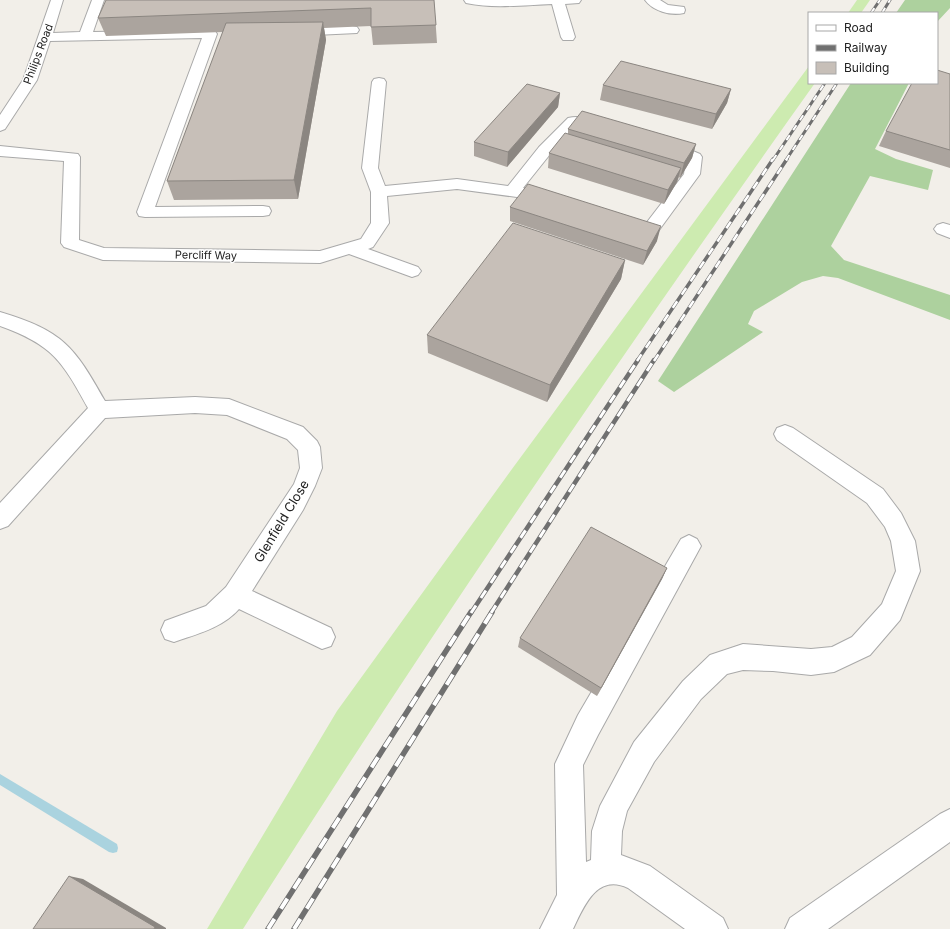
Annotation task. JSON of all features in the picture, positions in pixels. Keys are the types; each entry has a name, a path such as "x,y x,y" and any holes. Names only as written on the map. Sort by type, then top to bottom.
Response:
{"street":[{"name":"Philips Road","path":"0,126 30,80 58,0"},
{"path":"85,36 98,0"},
{"path":"470,0 490,2 575,0"},
{"path":"557,0 568,37"},
{"path":"651,0 665,9 678,10"},
{"path":"281,32 352,30"},
{"path":"210,34 145,212 263,211"},
{"path":"45,37 226,34"},
{"name":"Percliff Way","path":"0,151 72,158 70,243 103,254 320,257 367,243 380,223 379,192 370,168 379,82"},
{"path":"512,191 545,150 573,121 586,122 620,130"},
{"path":"619,224 648,233 692,174 694,157 647,139"},
{"path":"379,192 457,184 526,193 562,205"},
{"path":"350,248 412,271"},
{"path":"0,319 32,331 53,343 70,362 99,410 0,519"},
{"name":"Glenfield Close","path":"99,410 195,405 229,406 295,433 309,447 311,468 304,486 235,594 224,608 212,617 174,630"},
{"path":"606,869 607,831 614,806 644,752 692,690 720,664 743,657 773,658 811,662 834,659 862,646 891,612 908,571 903,541 893,520 875,496 785,434"},
{"path":"572,897 569,764 588,724 689,546"},
{"path":"235,594 322,637"},
{"path":"801,929 950,824"},
{"path":"556,929 572,897 589,876 606,869 624,870 639,877 712,929"}],"green space":[{"path":"857,0 870,0 862,12 849,12"},
{"path":"905,0 950,0 950,8 938,21 938,12 897,12"},
{"path":"808,67 808,84 814,84 595,396 523,502 381,714 243,929 207,929 337,711 512,469"},
{"path":"850,84 908,84 875,149 896,159 933,170 928,190 870,176 831,246 844,260 950,295 950,320 838,278 823,276 802,282 754,311 748,324 763,332 674,392 658,381"}],"building":[{"path":"106,0 434,0 436,25 371,27 371,8 98,18"},
{"path":"323,22 294,180 167,181 226,23"},
{"path":"621,61 731,89 716,114 603,85"},
{"path":"938,70 950,74 950,150 886,131 911,84 938,84"},
{"path":"527,84 560,93 508,152 474,142"},
{"path":"582,111 696,144 684,163 568,129"},
{"path":"565,133 681,168 668,190 549,153"},
{"path":"528,184 661,226 647,251 510,207"},
{"path":"513,223 625,260 550,385 427,335"},
{"path":"591,527 667,568 601,688 520,638"},
{"path":"69,876 155,927 154,929 33,929"}],"waterway":[{"path":"0,779 113,848"}],"railway":[{"path":"872,12 880,0"},
{"path":"883,12 890,0"},
{"path":"773,160 824,84"},
{"path":"786,160 836,84"},
{"path":"637,361 773,159"},
{"path":"654,361 787,159"},
{"path":"471,613 638,360"},
{"path":"491,613 654,360"},
{"path":"268,929 471,612"},
{"path":"294,929 492,612"}]}
